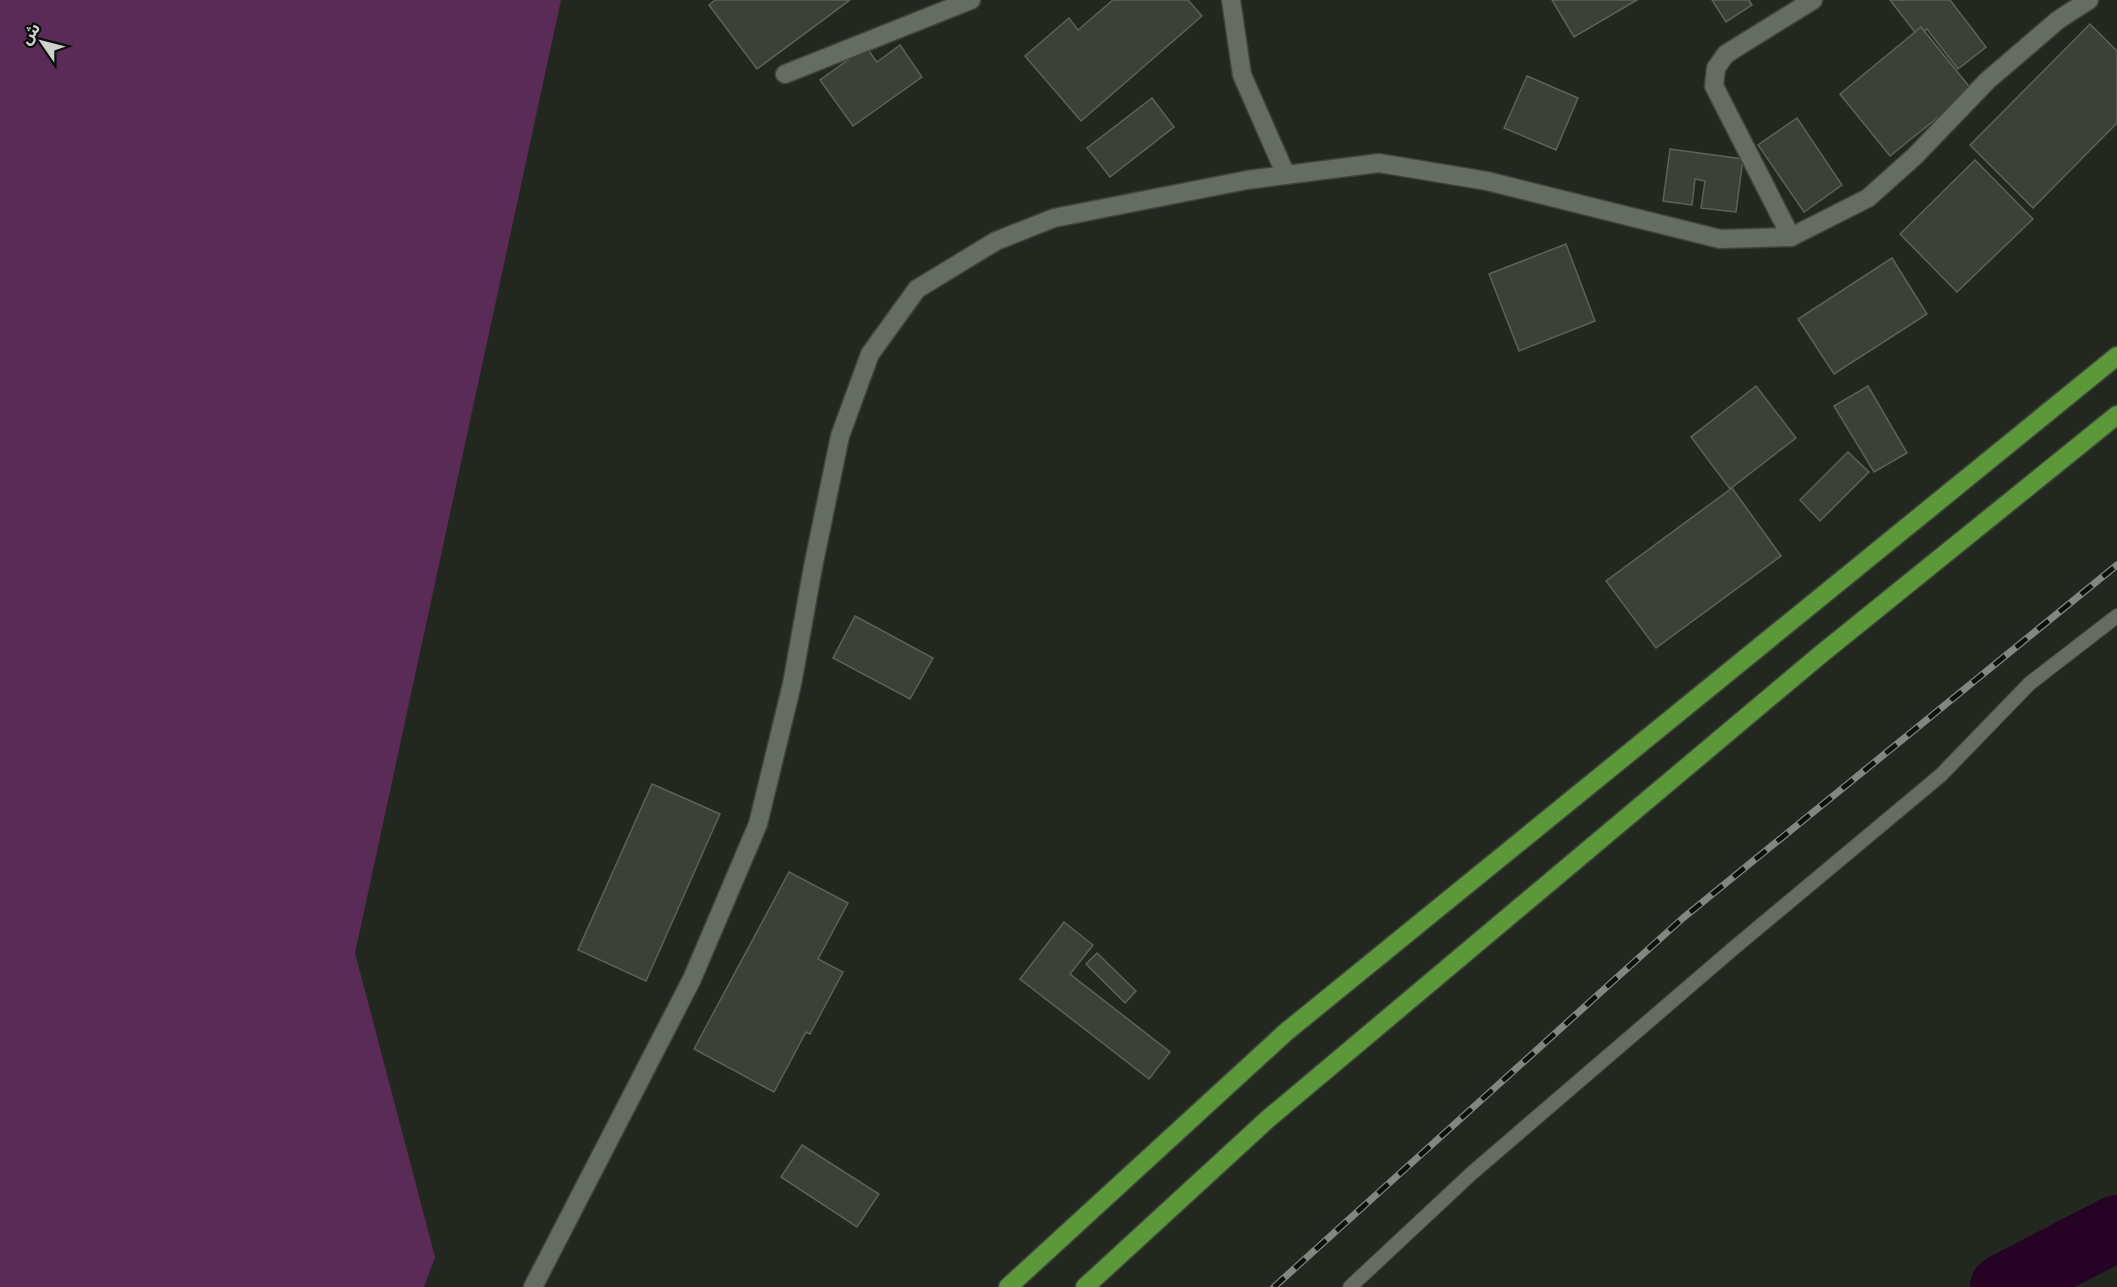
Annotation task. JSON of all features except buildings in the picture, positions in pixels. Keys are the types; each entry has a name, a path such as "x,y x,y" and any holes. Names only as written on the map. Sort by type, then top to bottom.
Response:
{"highway":[{"path":"1008,1287 1138,1165 1286,1032 2117,356"},
{"path":"1085,1287 1269,1118 1820,655 2117,416"}],"street":[{"path":"785,74 971,0"},
{"path":"1231,0 1242,75 1286,175"},
{"path":"1791,237 1714,86 1716,68 1726,54 1813,0"},
{"path":"533,1287 692,980 758,824 792,684 840,436 870,354 917,290 996,241 1054,219 1247,180 1379,163 1487,181 1720,239 1791,237 1869,198 1915,156 1987,81 2058,20 2089,0"}],"lane":[{"path":"1350,1287 1481,1165 1735,947 1941,775 2029,684 2117,616"}],"shaded area":[{"path":"0,0 561,0 355,953 435,1257 424,1287 0,1287"}],"waterway":[{"path":"2003,1287 2117,1228"}],"railway":[{"path":"1274,1287 1683,918 2117,565"}]}
